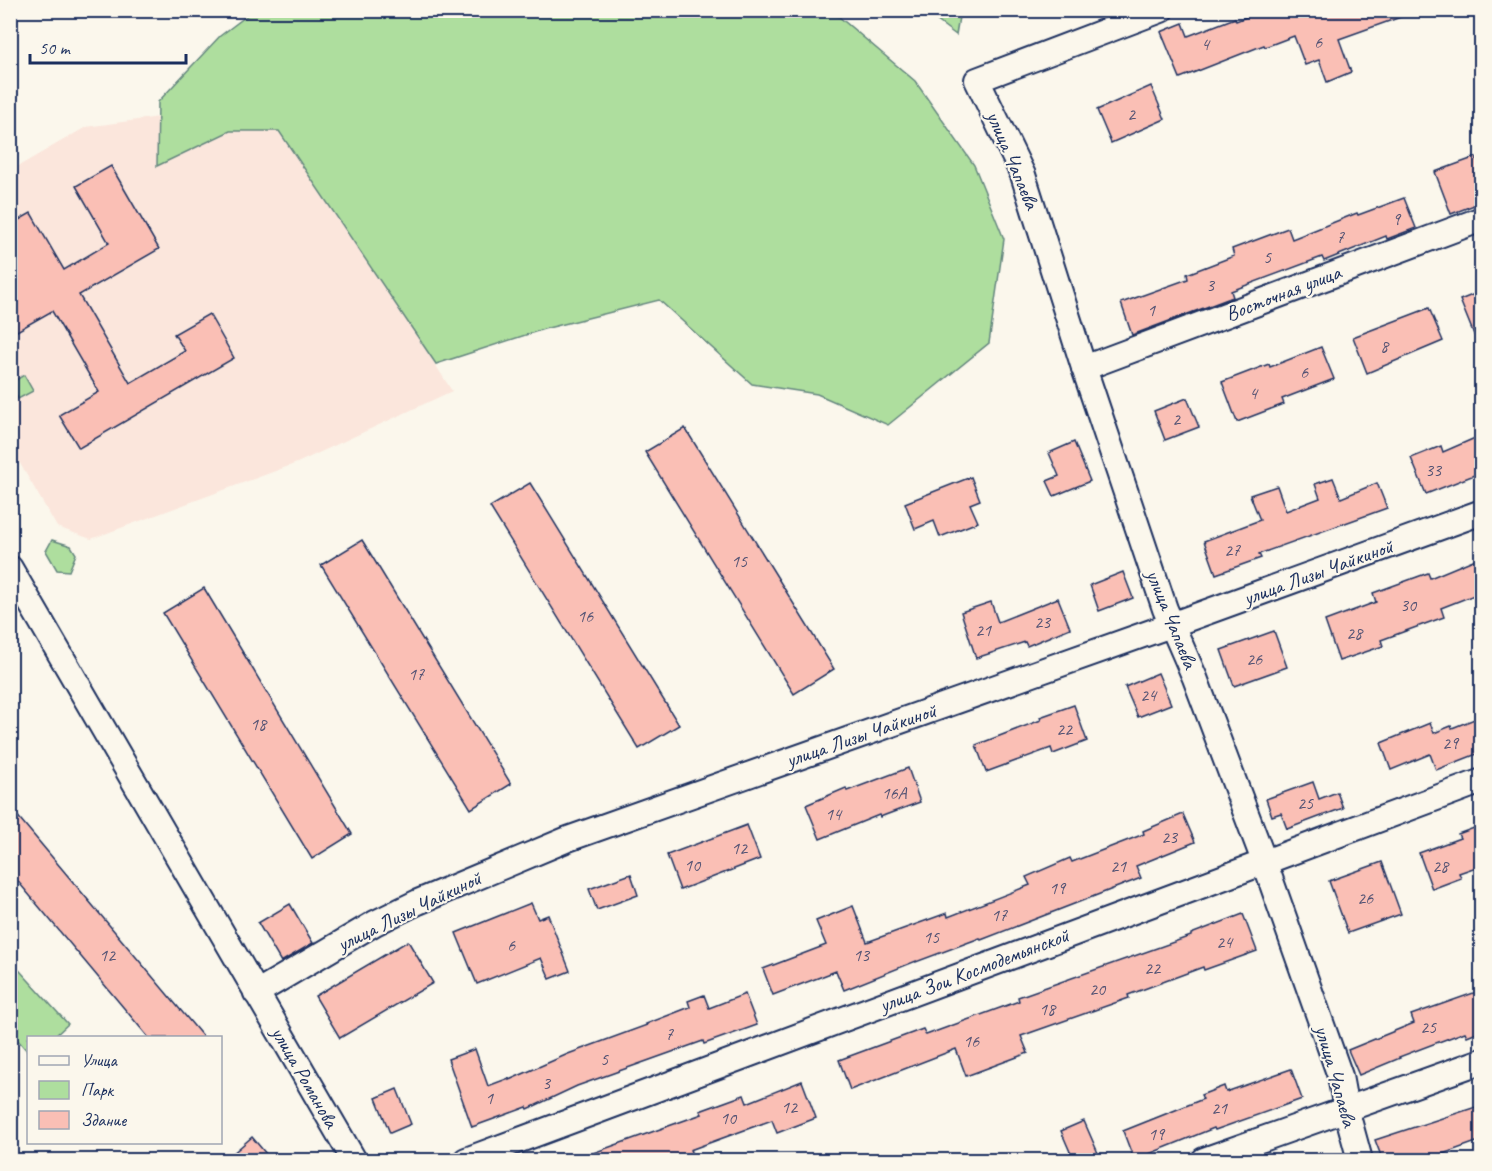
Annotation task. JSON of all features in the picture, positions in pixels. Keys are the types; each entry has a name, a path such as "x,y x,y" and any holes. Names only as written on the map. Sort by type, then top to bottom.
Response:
{"street":[{"name":"улица Чапаева","path":"1161,10 977,80 1023,175 1084,368 1170,625 1195,678 1264,861 1340,1076 1360,1161"},
{"name":"Восточная улица","path":"1084,368 1482,219"},
{"name":"улица Лизы Чайкиной","path":"256,993 375,923 418,902 568,839 1482,512"},
{"name":"улица Романова","path":"10,568 354,1161"},
{"name":"улица Зои Космодемьянской","path":"466,1161 1482,781"},
{"path":"1204,1161 1482,1060"}],"shaded area":[{"path":"269,102 452,391 297,463 91,539 57,527 11,448 10,171 86,127"}],"green space":[{"path":"253,11 832,11 915,81 974,165 1004,239 989,343 888,425 817,394 752,384 659,300 544,329 436,364 279,131 230,131 157,166 158,102 220,36"},
{"path":"924,11 960,11 956,35"},
{"path":"24,375 33,391 18,399 11,383"},
{"path":"52,540 71,546 76,554 69,571 57,570 46,551"},
{"path":"11,961 68,1024 55,1036 27,1036 27,1051 11,1032"}],"building":[{"path":"1264,10 1412,10 1412,13 1339,39 1351,72 1327,82 1319,60 1305,65 1294,36 1265,47 1264,45 1180,78 1161,32 1183,23 1188,36 1235,18 1236,21"},
{"path":"1151,86 1165,119 1111,143 1097,110"},
{"path":"1476,157 1482,172 1482,202 1451,214 1435,172"},
{"path":"111,166 159,249 79,295 130,383 185,351 174,334 209,314 234,358 79,448 59,415 99,392 52,311 10,335 10,225 31,213 64,270 109,243 76,186"},
{"path":"1404,198 1416,228 1387,239 1386,236 1324,261 1322,257 1231,291 1233,297 1132,335 1121,303 1188,279 1187,274 1234,256 1232,249 1288,228 1292,239 1357,213 1358,215"},
{"path":"1482,291 1482,352 1481,352 1460,300"},
{"path":"1429,308 1443,341 1367,373 1353,337"},
{"path":"1321,347 1334,379 1282,399 1284,404 1237,422 1222,382 1269,364 1270,367"},
{"path":"1187,398 1199,427 1165,440 1154,411"},
{"path":"685,428 834,669 794,694 645,452"},
{"path":"1482,435 1482,472 1426,494 1411,458 1441,446 1443,452"},
{"path":"1074,442 1090,481 1054,496 1047,481 1059,476 1049,453"},
{"path":"971,477 980,500 970,504 978,522 940,537 934,521 915,529 905,503"},
{"path":"1333,478 1341,498 1377,483 1387,508 1259,554 1261,558 1216,574 1204,541 1260,520 1250,495 1277,486 1286,511 1320,498 1315,484"},
{"path":"530,483 679,725 639,749 490,507"},
{"path":"362,540 511,784 471,809 321,565"},
{"path":"1478,558 1482,567 1482,592 1441,608 1444,617 1381,640 1383,646 1339,661 1325,621 1376,602 1373,593 1428,573 1430,578"},
{"path":"1123,572 1133,598 1099,611 1090,585"},
{"path":"204,588 352,834 312,859 163,613"},
{"path":"1058,598 1070,628 1027,646 1025,642 976,658 961,612 991,602 998,622"},
{"path":"1274,631 1287,667 1234,686 1221,650"},
{"path":"1158,673 1171,704 1138,717 1125,687"},
{"path":"1074,705 1087,741 1053,754 1051,748 986,772 976,745"},
{"path":"1482,716 1482,752 1436,770 1430,754 1391,770 1381,743 1430,723 1434,733"},
{"path":"908,768 920,802 880,817 879,815 820,839 806,805 846,788 847,791"},
{"path":"1313,782 1319,799 1337,792 1343,808 1287,829 1281,813 1272,816 1266,799"},
{"path":"10,807 202,1036 147,1036 10,872"},
{"path":"1183,814 1195,842 1136,866 1141,878 844,990 836,971 773,995 763,969 826,945 816,921 853,906 867,942 947,913 948,917 1030,885 1026,877 1070,858 1072,862 1144,834 1143,831"},
{"path":"747,825 760,859 680,890 667,855"},
{"path":"1482,825 1482,865 1459,873 1461,878 1432,889 1419,853 1460,838 1458,834"},
{"path":"1382,862 1401,914 1348,933 1329,881"},
{"path":"631,874 638,895 597,910 589,889"},
{"path":"531,903 538,919 548,915 570,971 550,979 541,958 477,984 456,933"},
{"path":"290,904 313,943 281,962 258,923"},
{"path":"1243,914 1257,951 1204,970 1203,967 1128,995 1129,998 1021,1036 1028,1053 966,1076 956,1049 850,1090 839,1060 923,1029 926,1035 1019,1001 1018,997 1191,936 1191,934"},
{"path":"408,941 433,983 340,1038 315,996"},
{"path":"1482,990 1482,1030 1467,1036 1465,1032 1359,1075 1348,1050 1414,1023 1411,1015"},
{"path":"745,994 757,1025 704,1044 703,1041 577,1086 528,1109 527,1107 472,1127 448,1059 475,1049 488,1086 509,1078 509,1080 568,1054 690,1007 688,1001 704,995 709,1008"},
{"path":"1291,1069 1302,1099 1215,1130 1214,1128 1134,1160 1123,1131 1203,1099 1201,1095 1224,1086 1226,1092"},
{"path":"802,1081 816,1118 777,1133 772,1120 690,1150 693,1156 680,1161 579,1161 579,1158 702,1114 700,1111 744,1095 747,1103"},
{"path":"397,1089 411,1124 390,1133 376,1098"},
{"path":"1482,1105 1482,1140 1423,1161 1383,1161 1375,1140"},
{"path":"1084,1121 1098,1153 1080,1161 1074,1161 1061,1131"},
{"path":"252,1137 272,1161 224,1161"}]}
